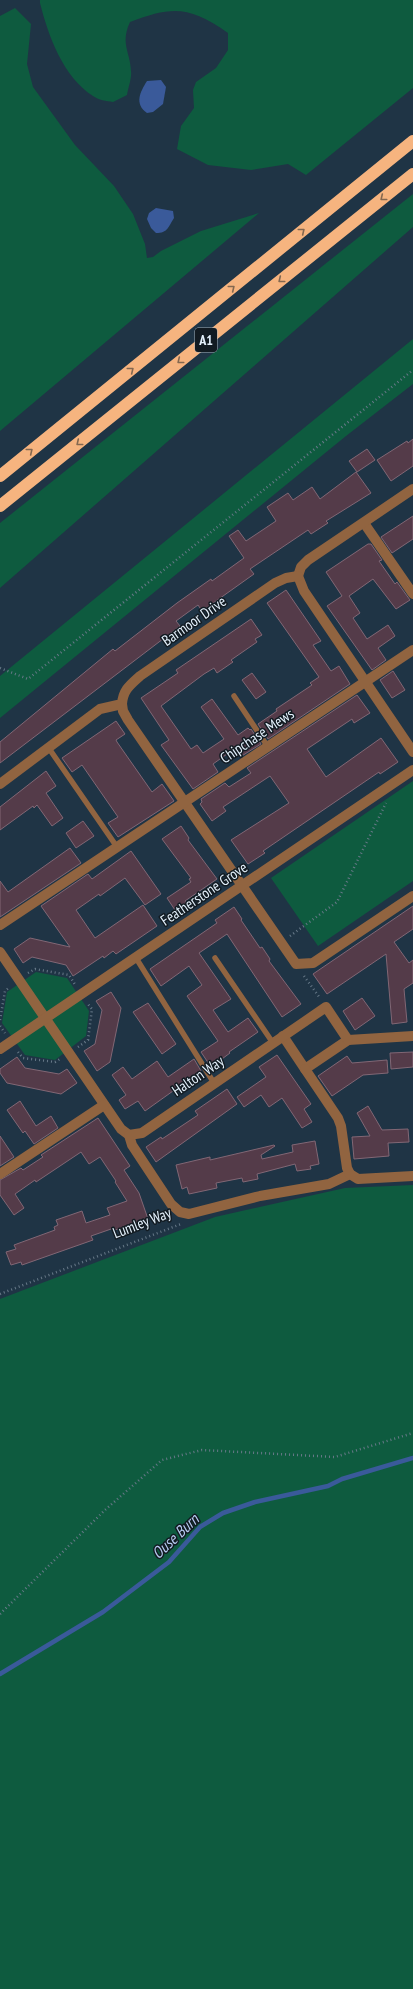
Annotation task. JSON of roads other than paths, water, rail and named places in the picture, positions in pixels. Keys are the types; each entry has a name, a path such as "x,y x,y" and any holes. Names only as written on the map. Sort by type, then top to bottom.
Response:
{"highway":[{"name":"A1","path":"0,476 413,141"},
{"name":"A1","path":"0,506 413,174"}],"street":[{"path":"413,490 308,560 301,567 298,576 304,591 413,752"},
{"path":"364,523 413,594"},
{"name":"Barmoor Drive","path":"122,704 122,696 126,688 140,676 275,583 286,578 298,576"},
{"name":"Chipchase Mews","path":"0,925 413,650"},
{"path":"0,784 100,709 122,704 123,712 128,720 296,964 313,964 413,896"},
{"name":"Featherstone Grove","path":"0,1050 413,770"},
{"path":"0,952 104,1105 121,1129 129,1135"},
{"name":"Halton Way","path":"129,1135 142,1133 326,1007 348,1040"},
{"path":"283,1036 338,1118 341,1126 347,1168 350,1174 358,1179 413,1176"},
{"path":"305,1069 348,1040 413,1036"},
{"path":"0,1174 104,1105"},
{"name":"Lumley Way","path":"129,1135 132,1145 171,1204 180,1212 189,1214 260,1196 329,1184 350,1174"}],"lane":[{"path":"234,696 268,747"},
{"path":"48,747 117,847"},
{"path":"136,958 214,1083"},
{"path":"215,958 273,1043"}],"water":[{"path":"161,80 166,87 163,104 153,112 147,113 139,102 142,89 147,81"},
{"path":"156,208 173,211 174,218 169,227 160,233 156,233 151,228 147,219 149,213"}],"waterway":[{"name":"Ouse Burn","path":"0,1674 103,1612 169,1562 200,1527 223,1513 255,1502 328,1486 342,1479 413,1458"}]}
